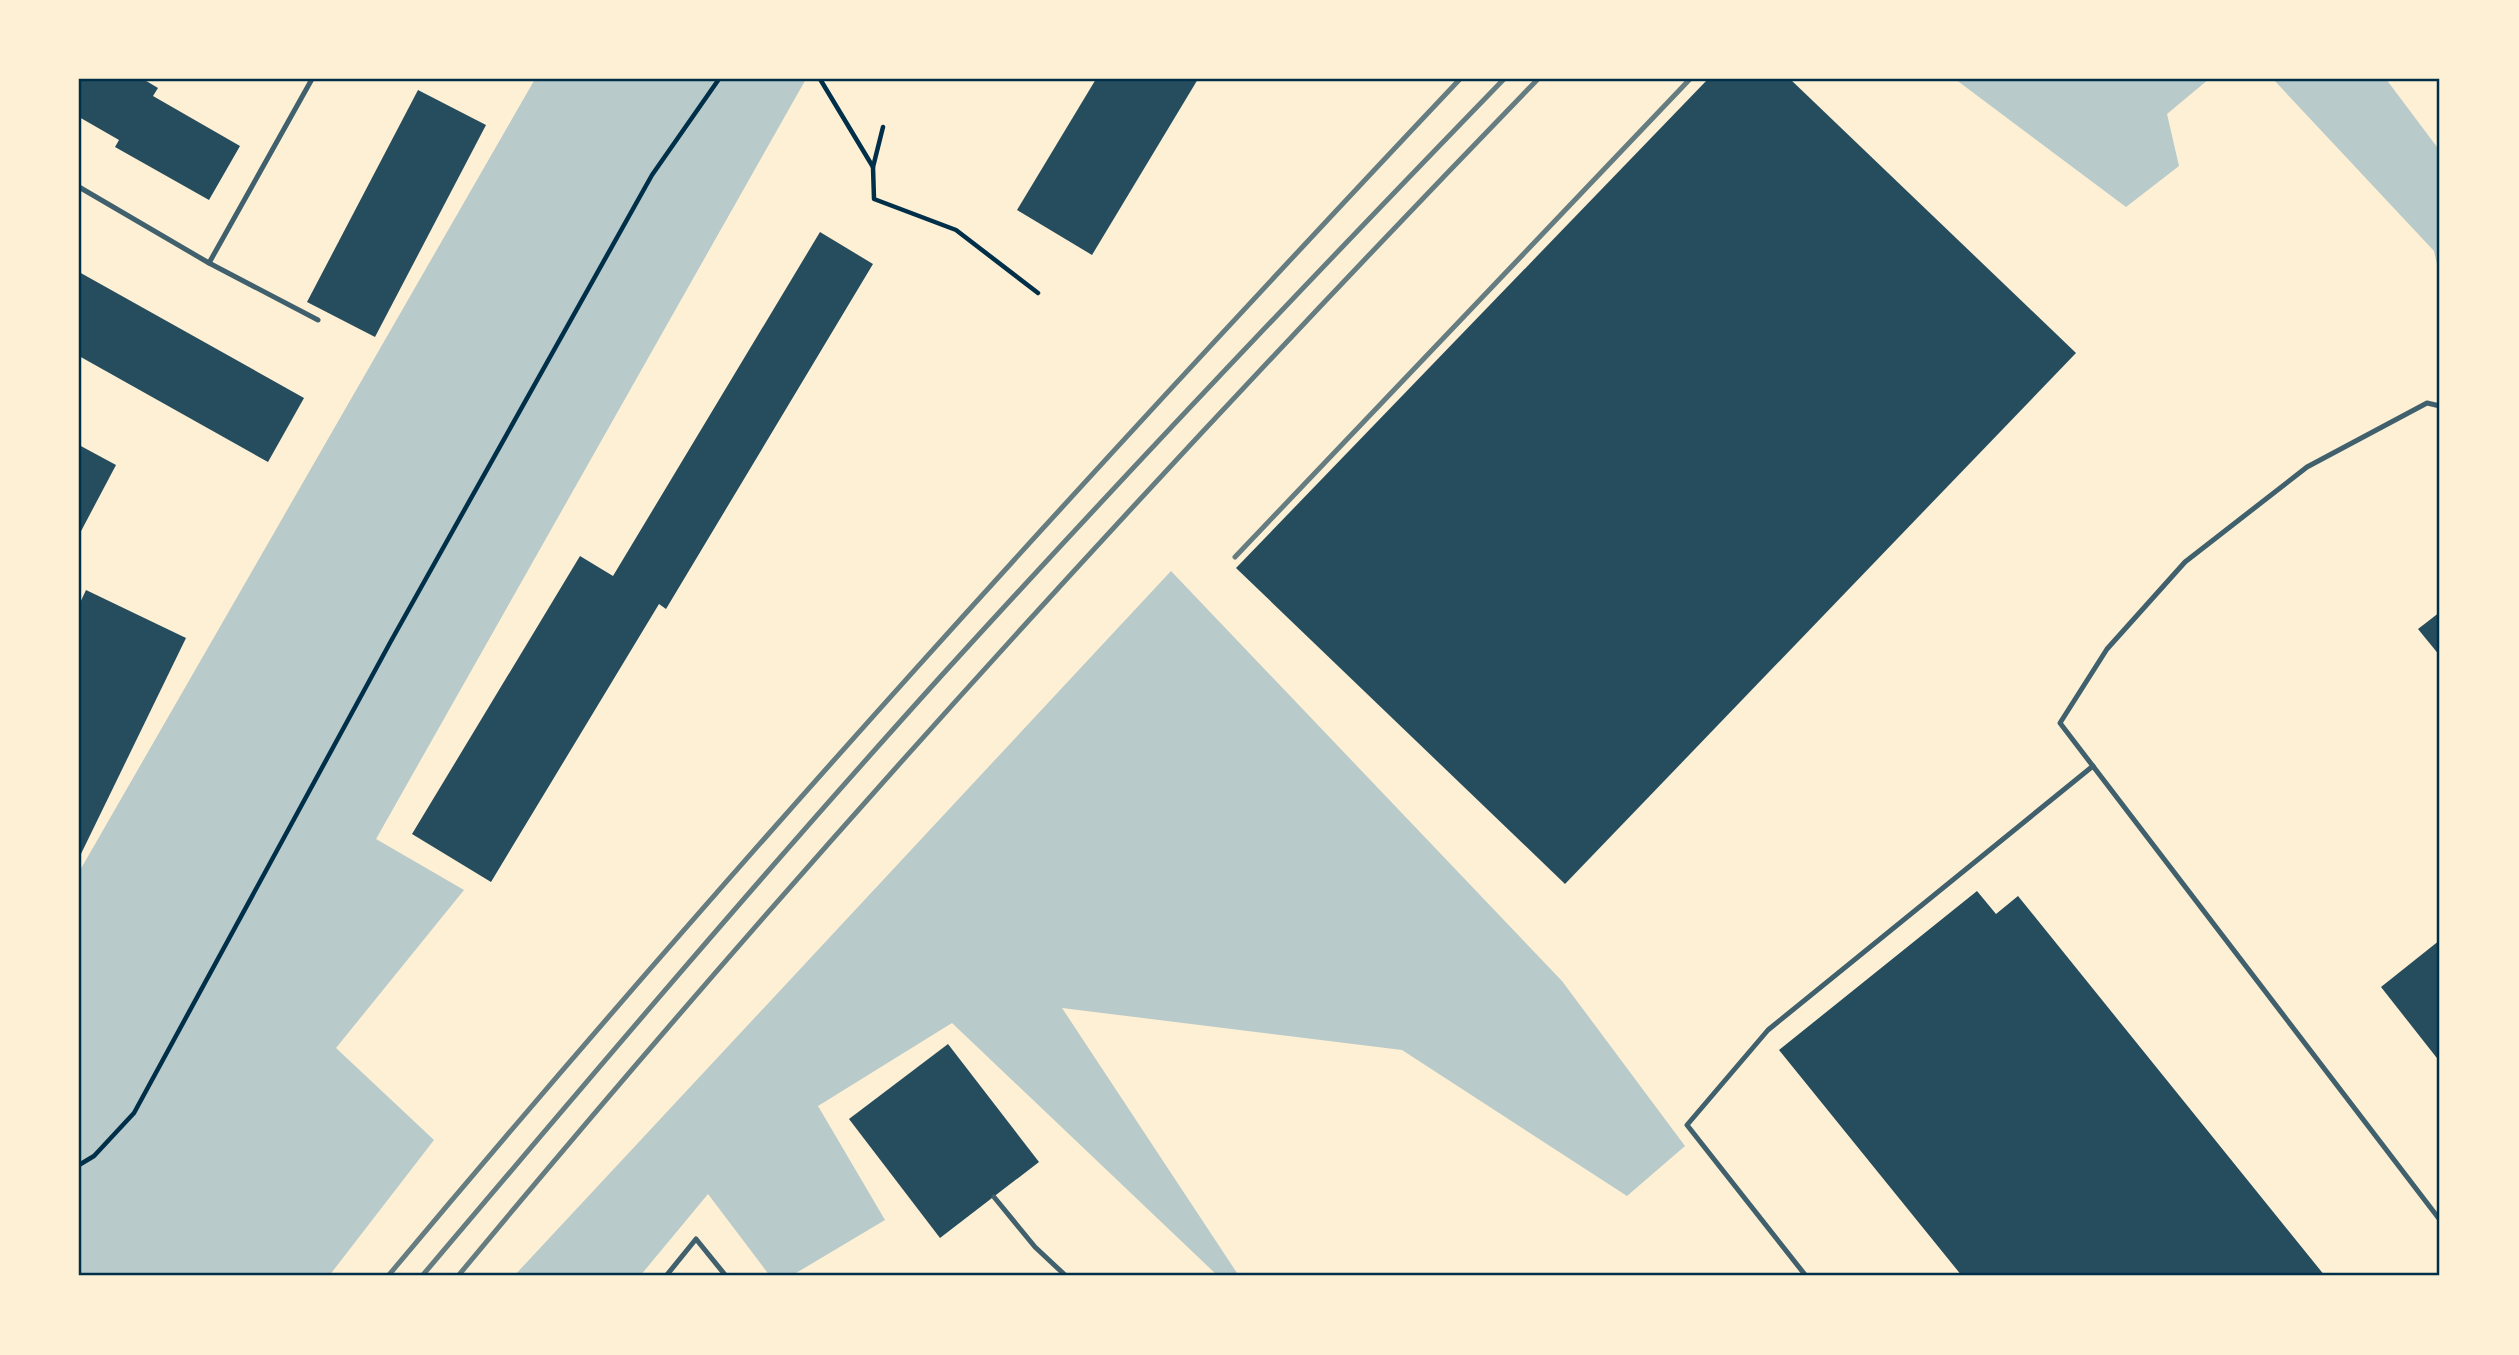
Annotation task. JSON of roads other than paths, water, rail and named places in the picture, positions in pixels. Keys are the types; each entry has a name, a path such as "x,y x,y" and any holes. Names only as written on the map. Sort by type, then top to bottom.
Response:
{"lane":[{"path":"209,263 312,79"},
{"path":"79,187 209,263 318,320"},
{"path":"2440,406 2427,403 2307,467 2185,562 2107,649 2060,723 2440,1220"},
{"path":"1806,1276 1687,1125 1768,1030 2093,766"},
{"path":"994,1197 1035,1247 1066,1276"},
{"path":"666,1276 696,1239 726,1276"}],"railway":[{"path":"388,1276 781,819 1050,521 1460,79"},
{"path":"422,1276 744,898 942,675 1221,375 1504,79"},
{"path":"458,1276 719,968 986,667 1259,371 1538,79"},
{"path":"1235,557 1690,79"}]}
